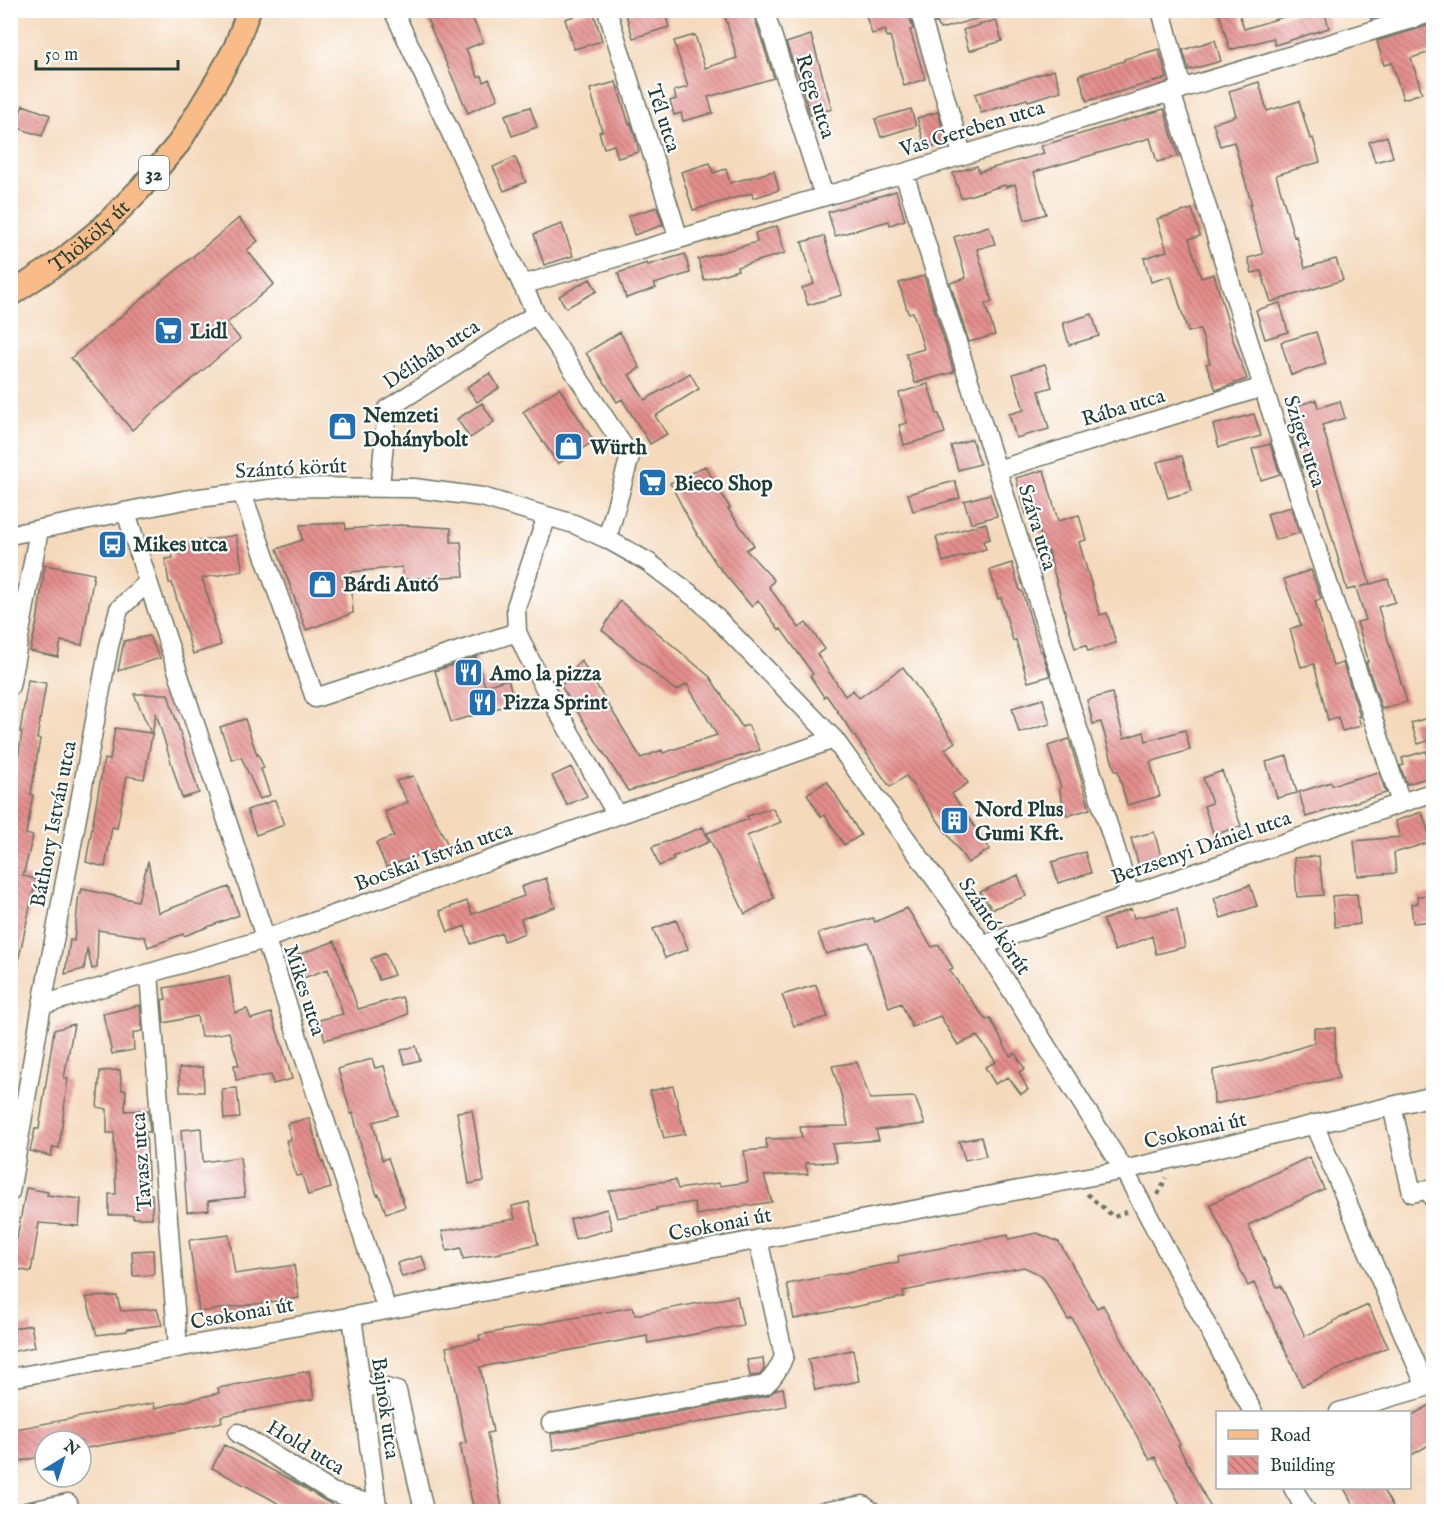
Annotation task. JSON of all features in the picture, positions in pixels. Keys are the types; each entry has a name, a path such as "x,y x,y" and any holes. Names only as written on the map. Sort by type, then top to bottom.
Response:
{"main road":[{"name":"Thököly út","path":"10,295 64,259 103,227 141,188 179,143 235,48 249,10"}],"street":[{"path":"393,10 536,314 630,456 607,539"},
{"name":"Tél utca","path":"607,10 679,239"},
{"name":"Rege utca","path":"764,10 824,196"},
{"path":"919,10 962,154"},
{"name":"Sziget utca","path":"1161,10 1176,90 1263,387 1401,803"},
{"name":"Vas Gereben utca","path":"522,285 1434,12"},
{"name":"Száva utca","path":"904,172 1130,895"},
{"name":"Délibáb utca","path":"380,487 387,409 536,314"},
{"name":"Rába utca","path":"997,471 1263,387"},
{"name":"Szántó körút","path":"10,535 184,500 284,487 414,488 482,497 574,524 648,562 701,602 834,739 983,945 1124,1170 1252,1411"},
{"path":"242,493 315,698 518,632"},
{"name":"Mikes utca","path":"126,512 387,1310"},
{"path":"547,516 516,607 518,632 549,696 617,815"},
{"path":"10,686 17,618 39,530"},
{"name":"Báthory István utca","path":"10,1192 42,1005 109,646 120,609 148,582"},
{"name":"Bocskai István utca","path":"42,1005 265,939 834,739"},
{"name":"Berzsenyi Dániel utca","path":"983,945 1434,792"},
{"name":"Tavasz utca","path":"149,974 177,1348"},
{"name":"Csokonai út","path":"10,1378 387,1310 1124,1170 1434,1096"},
{"path":"1392,1106 1412,1193 1430,1189 1434,1201"},
{"path":"1314,1124 1430,1386 1346,1411"},
{"path":"551,1423 765,1385 772,1379 784,1356 758,1239"},
{"name":"Bajnok utca","path":"352,1316 380,1509"},
{"path":"361,1388 379,1386 398,1391 423,1506"},
{"name":"Hold utca","path":"238,1433 332,1492 380,1509"},
{"path":"1294,1489 1306,1512"},
{"path":"26,1512 68,1503"},
{"path":"822,1512 863,1505 873,1512"}],"path":[{"path":"1087,1194 1114,1217 1143,1206"}],"building":[{"path":"423,10 469,10 483,42 466,49 478,77 482,76 484,82 489,79 498,99 468,113"},
{"path":"593,10 602,41 574,49 565,19"},
{"path":"640,10 664,10 669,27 633,38 626,15"},
{"path":"732,10 752,10 774,78 708,97 713,113 683,121 681,113 674,115 670,101 676,99 674,91 688,87 674,41 695,35 705,68 737,58 724,13"},
{"path":"864,10 908,10 913,29 910,30 925,79 904,86 890,36 887,37 885,30 872,34"},
{"path":"931,10 989,10 990,15 940,29 937,22 935,23"},
{"path":"1218,10 1238,10 1244,29 1306,10 1324,10 1329,28 1275,45 1273,38 1230,50"},
{"path":"1369,10 1400,10 1371,19"},
{"path":"996,20 1002,41 969,51 963,30"},
{"path":"1434,24 1434,51 1411,58 1422,93 1403,99 1392,63 1384,65 1377,41"},
{"path":"811,35 832,109 810,115 786,43"},
{"path":"1215,40 1221,61 1189,70 1183,50"},
{"path":"1159,49 1167,78 1087,101 1079,75"},
{"path":"1054,70 1061,91 981,113 975,94"},
{"path":"616,82 639,152 618,158 614,145 604,148 599,132 602,131 590,89"},
{"path":"1259,82 1267,111 1299,101 1310,139 1313,138 1320,162 1276,175 1305,268 1336,259 1343,280 1271,302 1261,271 1252,273 1248,258 1263,254 1234,142 1220,146 1213,123 1236,116 1229,91"},
{"path":"23,105 50,115 42,136 15,127"},
{"path":"530,107 537,127 512,136 505,115"},
{"path":"911,109 916,126 881,137 875,119"},
{"path":"1164,109 1178,156 1157,162 1150,138 1034,172 1046,214 1025,220 1015,184 961,198 953,173 977,166 979,172 1044,153 1041,146"},
{"path":"938,112 947,143 926,149 917,118"},
{"path":"1387,136 1393,157 1375,162 1369,142"},
{"path":"515,157 526,182 504,191 493,167"},
{"path":"710,163 713,173 726,169 730,183 774,171 779,190 753,198 752,193 693,210 681,172"},
{"path":"896,191 905,220 890,225 889,221 835,236 828,212"},
{"path":"657,207 663,225 634,235 628,216"},
{"path":"1192,209 1200,236 1189,239 1201,278 1214,274 1247,379 1216,390 1206,364 1210,363 1200,329 1188,332 1171,276 1151,282 1144,258 1167,251 1157,219"},
{"name":"Lidl","path":"239,218 258,241 247,250 274,284 227,323 240,339 132,430 71,358"},
{"path":"562,224 573,256 544,265 534,234"},
{"path":"777,226 785,253 737,267 738,270 704,280 698,259 757,242 755,233"},
{"path":"989,226 995,244 977,249 992,302 985,304 995,335 969,342 950,283 966,278 954,237"},
{"path":"824,236 842,295 808,305 802,288 814,284 802,242"},
{"path":"685,254 690,273 654,284 656,288 626,298 618,273"},
{"path":"924,276 954,372 915,383 906,354 924,349 913,312 908,313 899,283"},
{"path":"590,279 597,291 566,308 559,296"},
{"path":"1280,303 1288,332 1265,339 1256,310"},
{"path":"1092,314 1099,336 1069,345 1063,323"},
{"path":"620,332 640,368 629,375 645,400 690,373 699,389 655,416 667,434 650,444 622,399 617,402 586,353"},
{"path":"1316,332 1326,364 1291,375 1281,342"},
{"path":"1045,364 1052,387 1039,391 1049,429 1016,438 1009,414 1024,410 1013,374"},
{"path":"490,373 499,388 477,402 467,387"},
{"path":"928,384 945,433 904,445 899,425 907,423 899,393"},
{"path":"559,388 594,441 558,464 523,412"},
{"path":"1316,400 1318,408 1340,401 1345,418 1322,425 1370,584 1360,587 1388,579 1395,602 1378,607 1407,702 1382,709 1366,662 1368,662 1367,656 1357,622 1366,620 1356,588 1347,590 1317,484 1313,485 1307,467 1302,468 1292,438 1297,437 1288,408"},
{"path":"482,403 494,422 470,438 457,419"},
{"path":"1254,414 1261,436 1219,447 1213,425"},
{"path":"972,439 980,464 958,470 951,446"},
{"path":"1270,444 1280,474 1261,480 1252,449"},
{"path":"1182,456 1192,491 1168,498 1157,462"},
{"path":"705,466 730,508 728,509 754,545 746,550 774,580 769,587 799,628 806,623 825,649 817,654 845,696 853,690 859,698 903,667 955,742 945,749 968,783 952,794 990,849 968,863 906,776 890,787 826,695 824,697 810,676 813,674 781,629 779,630 758,600 752,607 717,565 695,531 670,483"},
{"path":"1044,470 1058,521 1079,515 1086,540 1079,542 1100,615 1107,613 1116,643 1088,651 1086,645 1075,648 1048,551 1045,551 1034,512 1026,514 1016,478"},
{"path":"955,481 960,498 913,511 908,494"},
{"path":"990,494 997,516 971,523 964,501"},
{"path":"1291,507 1299,533 1275,540 1267,514"},
{"path":"345,523 346,529 400,525 451,528 451,542 461,542 464,576 403,579 402,567 351,572 353,613 306,630 277,549 302,540 300,525"},
{"path":"986,523 990,539 983,541 986,549 943,562 936,537"},
{"path":"236,535 243,571 202,578 221,645 193,654 172,583 169,583 165,559 173,558 171,546"},
{"path":"1012,563 1050,676 1028,682 1016,640 1013,641 1001,598 998,599 990,570"},
{"path":"45,565 94,574 82,645 61,641 58,657 30,651 37,622"},
{"path":"1311,570 1321,599 1315,601 1333,666 1343,663 1360,716 1358,716 1361,726 1342,731 1338,717 1328,720 1314,664 1301,667 1290,629 1301,625 1284,579"},
{"path":"620,601 710,677 742,727 748,725 760,750 628,791 561,686 581,660 641,758 717,735 687,684 676,691 602,630"},
{"path":"149,636 160,658 118,671 124,641"},
{"path":"476,657 485,686 508,679 515,703 451,722 435,671"},
{"path":"28,680 46,683 37,739 40,739 31,794 33,795 26,834 33,836 23,876 36,879 17,967 10,966 10,791 13,791"},
{"path":"1112,693 1124,738 1144,732 1146,741 1185,730 1190,750 1150,762 1160,796 1127,805 1101,722 1093,724 1087,700"},
{"path":"134,694 168,694 199,793 182,798 156,713 144,779 127,776 117,828 112,827 105,867 86,862 104,759 110,760 115,728 151,733"},
{"path":"1043,699 1050,724 1019,733 1012,708"},
{"path":"1434,716 1434,739 1418,744 1411,723"},
{"path":"245,719 257,755 264,768 261,769 270,795 260,799 241,757 232,760 220,727"},
{"path":"1069,739 1090,809 1067,816 1048,746"},
{"path":"1426,751 1433,776 1407,784 1400,766 1404,765 1402,758"},
{"path":"1287,756 1297,793 1277,798 1266,762"},
{"path":"571,767 587,796 567,805 552,776"},
{"path":"1222,771 1241,826 1214,835 1204,806 1212,803 1203,778"},
{"path":"1379,772 1386,793 1306,817 1299,792 1331,782 1332,785"},
{"path":"413,776 449,847 426,852 386,867 376,843 394,836 385,812 408,802 396,781"},
{"path":"827,781 861,835 844,845 825,815 821,817 807,794"},
{"path":"275,800 284,825 256,835 247,810"},
{"path":"772,808 781,822 747,836 774,898 745,914 707,833 749,819 747,816"},
{"path":"1422,812 1429,834 1434,833 1434,841 1394,853 1396,873 1358,876 1354,841 1400,837 1395,821"},
{"path":"703,827 709,842 672,857 674,860 659,866 652,847"},
{"path":"1154,832 1163,863 1140,870 1131,838"},
{"path":"1085,852 1091,873 1058,883 1052,862"},
{"path":"1319,856 1323,895 1297,897 1294,858"},
{"path":"148,861 158,913 229,887 239,915 148,947 145,937 98,930 97,968 92,969 87,948 84,969 65,974 70,940 74,941 79,893 82,889 138,901"},
{"path":"1018,875 1026,896 992,909 980,892"},
{"path":"546,878 555,907 521,919 525,933 504,941 502,933 471,944 465,926 448,932 440,911 467,901 472,914 524,896 521,887"},
{"path":"1250,885 1257,906 1221,918 1214,898"},
{"path":"1357,894 1360,924 1335,927 1332,896"},
{"path":"1434,895 1434,921 1413,923 1411,904 1418,903 1417,896"},
{"path":"907,908 932,947 939,945 953,968 949,970 986,1020 990,1018 1010,1056 1015,1053 1025,1069 1019,1072 1028,1090 1021,1094 1008,1077 995,1084 985,1067 996,1062 977,1036 958,1045 940,1016 912,1027 901,1003 889,1008 868,942 826,954 818,933 873,918 875,922"},
{"path":"1131,909 1134,918 1177,909 1185,947 1156,954 1152,936 1115,951 1103,920"},
{"path":"676,920 688,949 665,958 653,929"},
{"path":"335,941 358,1009 402,997 408,1014 386,1023 325,1040 319,1020 343,1014 328,969 303,978 295,956"},
{"path":"385,953 394,975 379,980 371,959"},
{"path":"229,976 235,1013 247,1009 251,1019 271,1013 292,1079 273,1084 271,1075 236,1080 234,1065 239,1065 229,1032 201,1037 197,1016 164,1023 162,1000 166,999 164,988"},
{"path":"816,985 828,1017 794,1026 782,995"},
{"path":"140,1005 142,1031 133,1033 134,1050 112,1054 103,1014"},
{"path":"74,1024 64,1078 68,1078 59,1148 53,1147 51,1156 30,1151 35,1129 39,1129 54,1030"},
{"path":"1314,1028 1335,1028 1335,1060 1339,1078 1214,1104 1213,1070 1262,1060 1314,1043"},
{"path":"416,1046 420,1060 405,1064 401,1050"},
{"path":"372,1059 375,1068 384,1066 398,1115 373,1122 382,1160 388,1158 405,1207 386,1213 379,1194 377,1195 362,1150 353,1113 351,1114 338,1069"},
{"path":"857,1062 870,1099 915,1097 925,1124 876,1130 879,1140 832,1144 837,1162 805,1163 808,1174 764,1176 772,1202 737,1206 697,1215 694,1202 656,1208 657,1210 617,1218 609,1191 675,1180 678,1189 719,1183 720,1186 748,1182 744,1151 767,1149 766,1139 802,1138 800,1127 848,1126 832,1066"},
{"path":"203,1067 204,1092 180,1092 179,1068"},
{"path":"120,1070 122,1090 126,1090 125,1111 148,1110 150,1132 146,1132 152,1218 109,1215 109,1194 116,1194 114,1133 107,1133 107,1109 97,1107 100,1071"},
{"path":"673,1086 685,1134 664,1138 650,1091"},
{"path":"237,1088 240,1118 224,1119 222,1089"},
{"path":"472,1110 484,1181 469,1184 457,1112"},
{"path":"309,1118 331,1188 308,1195 302,1175 296,1176 286,1141 291,1139 287,1124"},
{"path":"201,1128 203,1162 240,1157 245,1197 208,1201 209,1210 187,1212 181,1130"},
{"path":"981,1137 986,1156 965,1160 959,1141"},
{"path":"1309,1157 1324,1189 1248,1225 1277,1287 1281,1286 1305,1336 1368,1305 1388,1347 1302,1386 1254,1283 1248,1286 1210,1204"},
{"path":"26,1188 48,1192 47,1195 81,1199 79,1226 39,1223 31,1272 10,1267"},
{"path":"529,1202 538,1244 463,1259 461,1248 447,1251 442,1231 515,1219 512,1206"},
{"path":"607,1209 612,1229 575,1239 570,1219"},
{"path":"1037,1233 1059,1242 1097,1308 1103,1305 1180,1444 1178,1445 1213,1512 1184,1512 1155,1457 1150,1460 1072,1318 1068,1320 1045,1280 1039,1274 1024,1267 903,1291 904,1297 794,1319 787,1284 899,1262 898,1256 1008,1235 1009,1239"},
{"path":"229,1235 235,1274 294,1265 299,1298 199,1312 189,1240"},
{"path":"153,1250 154,1275 133,1276 132,1251"},
{"path":"422,1256 427,1270 402,1277 397,1263"},
{"path":"117,1296 121,1311 157,1309 162,1325 97,1335 86,1297"},
{"path":"737,1296 743,1325 648,1343 647,1336 480,1367 493,1432 487,1433 503,1512 474,1512 460,1444 466,1443 446,1347 480,1340 479,1335 633,1307 635,1315"},
{"path":"31,1325 35,1347 10,1352 10,1329"},
{"path":"853,1350 859,1381 815,1390 808,1359"},
{"path":"763,1358 764,1369 760,1375 750,1376 747,1360"},
{"path":"309,1371 314,1399 221,1416 222,1422 93,1447 93,1429 33,1429 33,1458 10,1463 10,1430 154,1403 155,1408 219,1393 218,1388"},
{"path":"783,1388 786,1406 553,1450 551,1434 767,1396"},
{"path":"1434,1403 1434,1442 1411,1455 1411,1415"},
{"path":"224,1445 291,1480 344,1512 292,1512 212,1468"},
{"path":"1345,1489 1383,1489 1396,1512 1357,1512"}],"place":[{"name":"Lidl","path":"169,331"},
{"name":"Nemzeti Dohánybolt","path":"342,427"},
{"name":"Würth","path":"569,447"},
{"name":"Bieco Shop","path":"653,483"},
{"name":"Mikes utca","path":"112,544"},
{"name":"Bárdi Autó","path":"322,584"},
{"name":"Amo la pizza","path":"469,673"},
{"name":"Pizza Sprint","path":"482,702"},
{"name":"Nord Plus Gumi Kft.","path":"954,821"}]}
